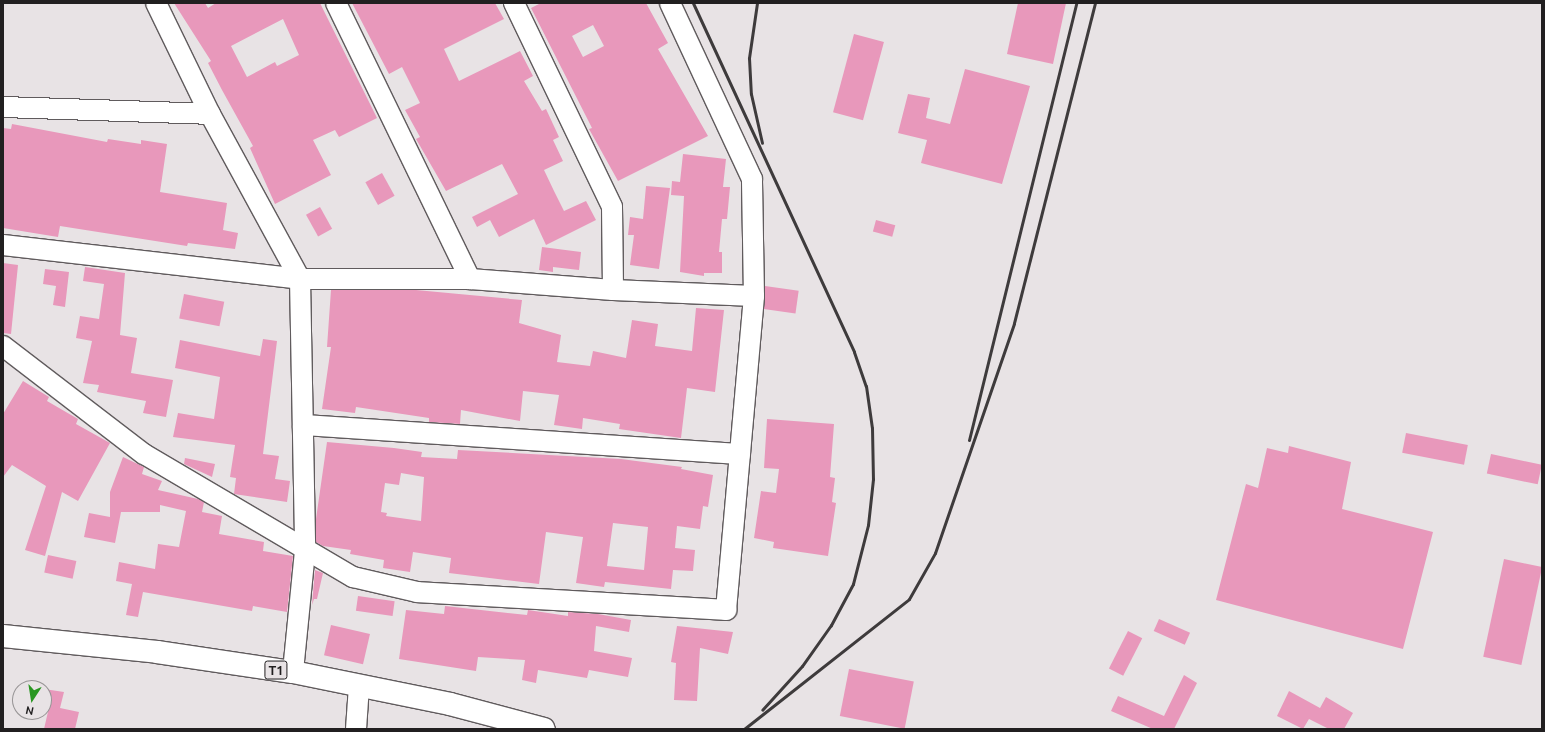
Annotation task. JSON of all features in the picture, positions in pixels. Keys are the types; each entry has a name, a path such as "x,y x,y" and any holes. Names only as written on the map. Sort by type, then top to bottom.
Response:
{"highway":[{"name":"T1","path":"3,636 157,652 293,672 450,704 544,729"}],"street":[{"path":"156,3 210,114 300,279 305,551 293,672"},
{"path":"336,3 470,279"},
{"path":"514,3 612,207 613,290"},
{"path":"3,346 144,454 305,551 353,577 417,592 726,610 754,296 752,179 670,3"},
{"path":"3,107 210,114"},
{"path":"3,245 300,279 470,279 613,290 754,296"},
{"path":"303,426 740,454"},
{"path":"356,729 359,686"}],"building":[{"path":"174,3 205,3 208,8 216,3 320,3 377,118 339,137 335,130 313,140 331,175 275,204 250,148 253,146 208,63 211,61","holes":["283,19 299,55 277,66 275,62 247,77 231,46"]},
{"path":"352,3 495,3 504,19 444,49 459,81 520,51 533,76 524,81 542,111 546,109 559,137 553,140 563,161 544,170 564,211 586,201 596,220 546,245 534,219 499,237 490,220 477,227 472,217 518,194 502,164 446,191 416,139 420,137 405,110 420,103 402,67 389,74"},
{"path":"541,3 646,3 668,43 658,49 708,136 618,181 589,129 592,128 531,8","holes":["593,25 604,46 583,57 572,36"]},
{"path":"1018,3 1066,3 1053,64 1007,54"},
{"path":"854,34 884,42 863,120 833,112"},
{"path":"965,69 1030,86 1002,184 921,163 927,140 898,133 908,94 930,98 926,118 950,124"},
{"path":"12,124 107,142 108,139 141,144 141,140 167,144 160,192 227,203 223,230 238,233 235,249 188,243 187,246 60,226 58,237 3,228 3,128 11,129"},
{"path":"683,154 726,159 723,187 730,187 727,219 722,219 719,252 722,252 722,273 704,273 704,276 680,272 684,196 671,195 672,181 680,182"},
{"path":"382,173 395,196 378,205 365,182"},
{"path":"646,186 670,188 659,269 630,265 634,235 628,235 630,217 643,219"},
{"path":"320,207 332,229 318,237 306,215"},
{"path":"876,220 895,225 892,237 873,232"},
{"path":"542,247 581,252 579,270 553,267 553,272 539,270"},
{"path":"3,263 18,265 11,334 3,333"},
{"path":"85,267 125,273 120,335 137,338 131,373 173,380 166,417 143,413 146,401 97,392 99,385 83,383 92,341 76,338 80,316 99,319 104,284 83,281"},
{"path":"45,269 69,272 65,307 53,305 56,286 43,284"},
{"path":"765,286 799,291 795,314 762,309"},
{"path":"331,290 416,290 522,300 519,323 561,335 557,362 590,366 593,351 626,358 632,320 658,324 655,346 692,351 696,308 724,310 715,392 687,388 681,438 619,429 620,424 583,418 582,429 554,425 559,395 523,391 520,421 461,410 460,424 429,422 429,418 356,407 355,413 322,409 331,347 327,347"},
{"path":"184,294 224,302 219,326 179,319"},
{"path":"263,339 277,341 263,454 279,456 275,479 290,481 287,502 234,494 236,478 230,477 235,445 173,437 178,413 214,419 220,377 175,368 180,340 260,356"},
{"path":"23,381 49,397 47,401 78,419 76,424 110,443 78,501 62,492 45,556 25,550 46,486 12,465 3,477 3,414"},
{"path":"767,419 834,424 830,477 835,478 832,502 836,503 828,556 773,548 774,542 754,538 761,491 776,493 779,469 764,468"},
{"path":"1406,433 1468,445 1464,465 1402,453"},
{"path":"327,442 422,452 421,457 457,459 458,450 621,459 682,467 681,469 713,475 708,507 703,506 700,529 677,526 675,548 695,550 693,571 673,570 671,589 605,582 604,587 576,583 583,537 546,532 539,584 449,573 451,558 413,552 410,572 383,568 384,560 350,554 351,550 323,546 316,542 316,519","holes":["401,473 424,477 421,521 386,516 387,513 381,512 385,483 399,485","613,523 648,527 644,570 607,566"]},
{"path":"1289,446 1351,462 1342,509 1433,532 1403,649 1216,600 1246,484 1258,488 1267,448 1288,453"},
{"path":"1491,454 1542,465 1538,484 1487,474"},
{"path":"123,457 144,467 142,474 162,481 158,490 198,499 204,502 202,512 222,516 219,534 264,542 263,551 293,556 287,612 253,606 252,611 143,592 138,617 126,615 132,584 116,581 119,562 155,569 158,544 179,547 186,511 160,505 160,512 121,512 115,543 84,537 89,513 110,517 110,492"},
{"path":"185,458 215,464 212,477 184,464"},
{"path":"48,555 76,561 73,579 44,573"},
{"path":"1504,559 1542,567 1521,665 1483,657"},
{"path":"315,570 323,573 317,599 314,599 312,605"},
{"path":"358,596 395,601 393,616 356,611"},
{"path":"445,606 527,615 528,610 568,616 568,612 598,614 631,620 629,632 596,626 594,651 632,658 628,677 589,670 587,678 538,670 536,683 522,680 525,660 478,657 476,671 399,659 406,610 444,614"},
{"path":"1159,619 1190,633 1185,645 1154,631"},
{"path":"331,625 370,634 363,664 324,655"},
{"path":"677,626 733,632 728,654 700,648 697,701 674,700 676,663 671,662"},
{"path":"1128,631 1142,638 1123,676 1109,668"},
{"path":"849,669 914,682 905,729 840,716"},
{"path":"1184,675 1197,683 1174,729 1153,729 1111,711 1118,696 1164,716"},
{"path":"52,690 64,692 60,708 79,712 75,729 44,729 46,720 52,720"},
{"path":"1289,691 1320,708 1326,697 1353,713 1344,729 1329,729 1309,719 1303,729 1277,716"}],"railway":[{"path":"693,3 854,352 866,386 872,428 873,479 868,525 853,584 831,625 802,666 762,710"},
{"path":"757,3 749,58 751,94 762,143"},
{"path":"969,440 1076,3"},
{"path":"744,729 909,599 935,553 1014,323 1095,3"}]}
